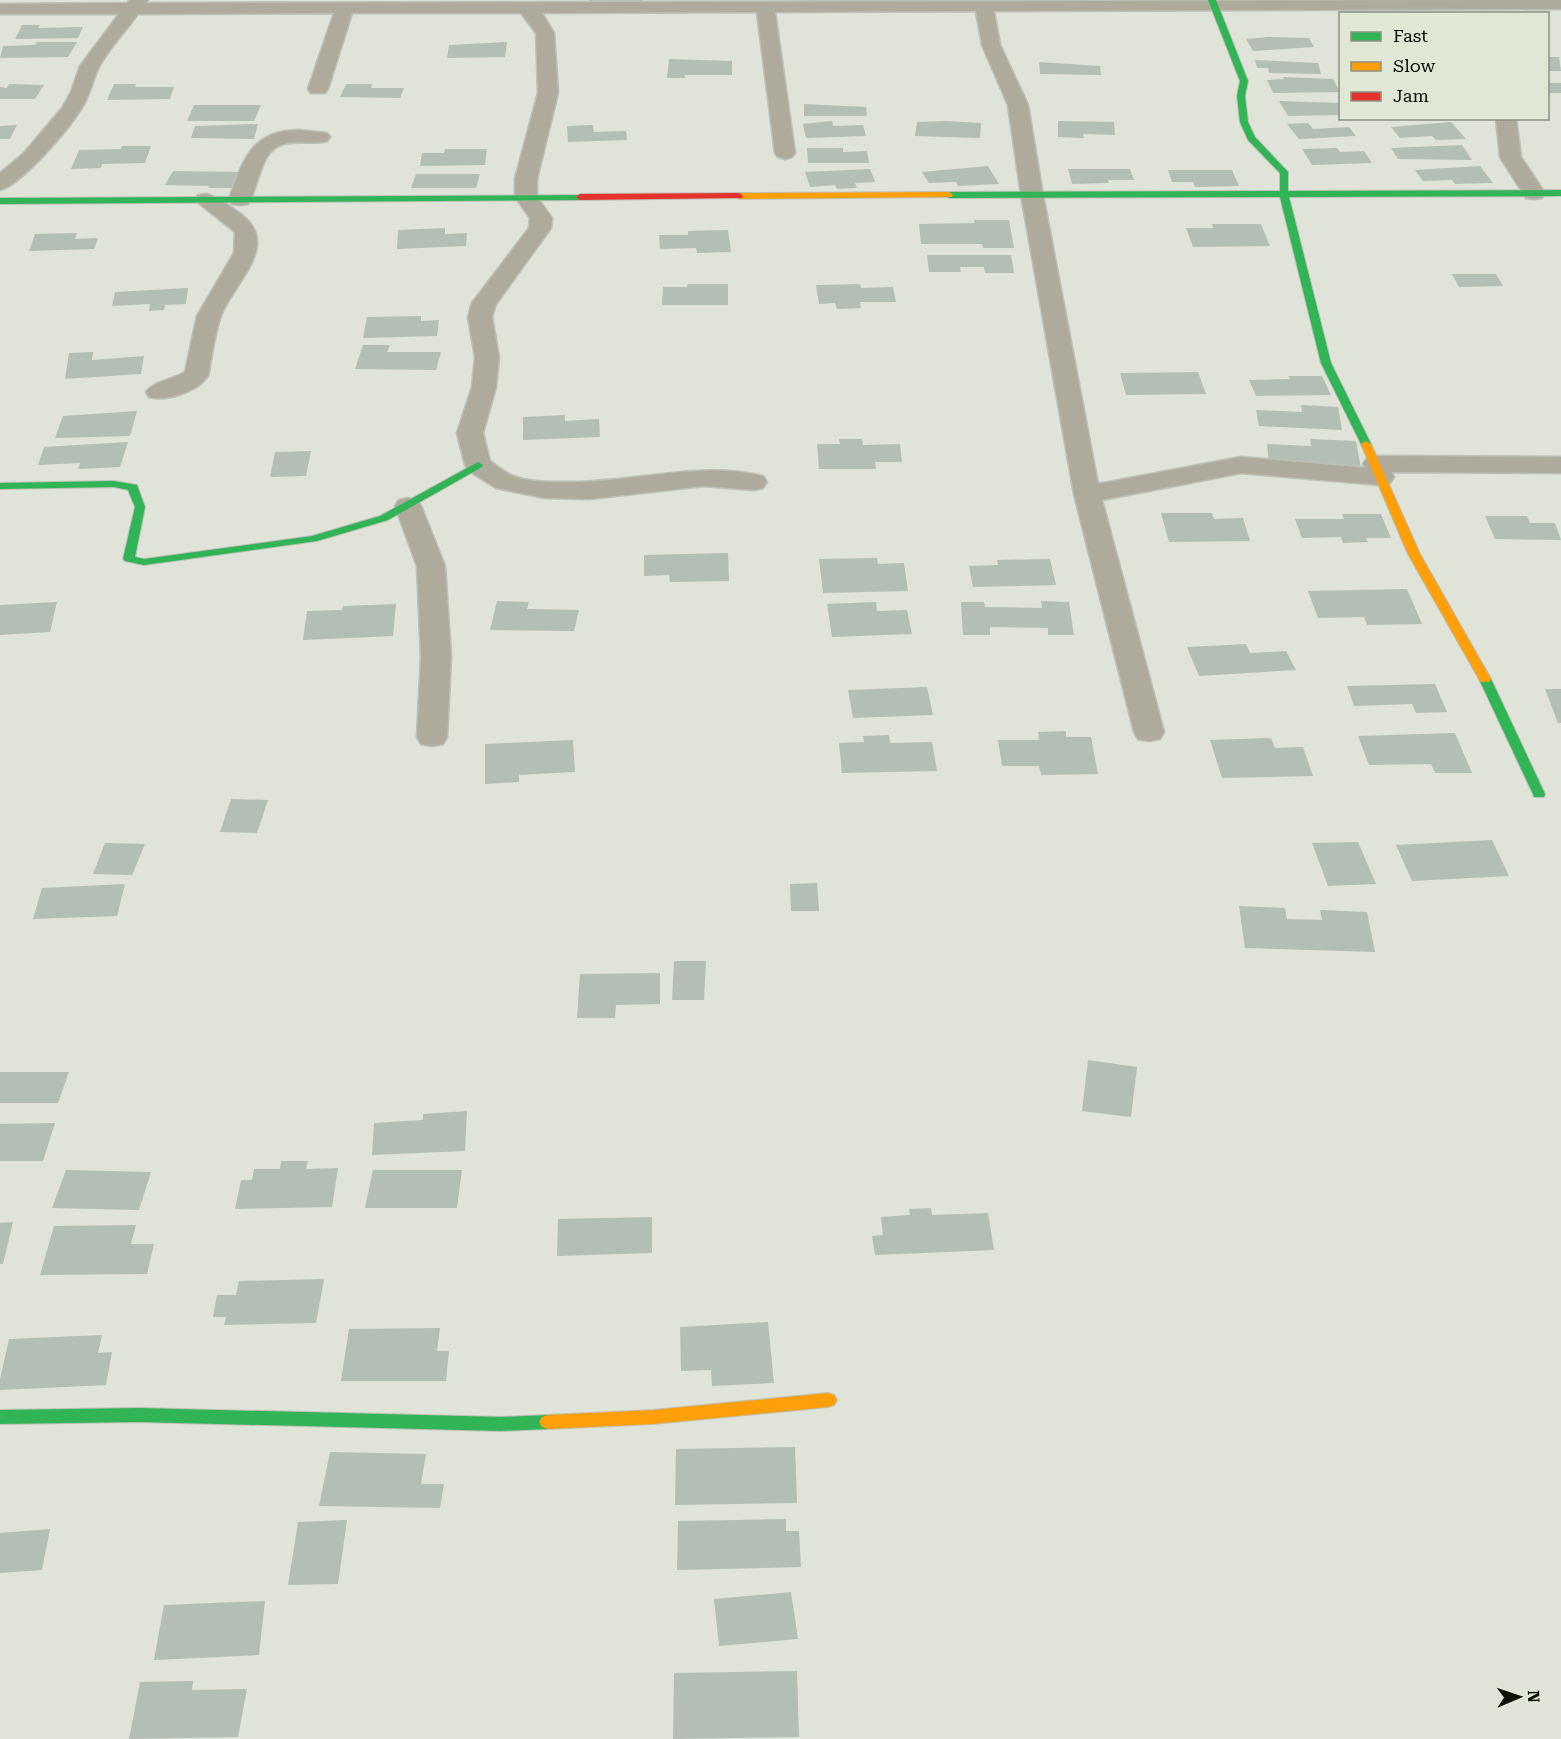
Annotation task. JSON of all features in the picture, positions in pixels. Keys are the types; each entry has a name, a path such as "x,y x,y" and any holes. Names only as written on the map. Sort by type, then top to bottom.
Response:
{"street":[{"path":"1213,2 1244,81 1241,96 1244,122 1251,138 1284,172 1284,193 1326,363 1378,471 1414,554 1491,689 1539,794"},
{"path":"0,9 136,4 527,8 984,6 1213,2 1438,9 1561,4"},
{"path":"0,184 30,158 71,110 81,92 90,66 136,4"},
{"path":"318,89 330,5"},
{"path":"984,6 991,45 1018,105 1032,195 1087,494 1149,732"},
{"path":"765,7 785,153"},
{"path":"527,8 545,33 548,93 526,179 526,197 541,218 540,228 484,303 480,317 487,357 484,387 470,433 478,465 505,482 545,490 590,491 704,478 754,482"},
{"path":"1507,120 1510,133 1508,148 1511,159 1534,193"},
{"path":"240,199 254,162 266,144 276,138 320,136"},
{"path":"0,201 1284,193 1561,194"},
{"path":"158,392 182,385 196,376 209,316 245,253 246,231 239,223 206,200"},
{"path":"0,486 114,484 133,487 140,507 129,559 144,562 313,539 384,519 478,465"},
{"path":"1087,494 1166,482 1241,465 1378,471 1561,465"},
{"path":"408,506 431,566 436,657 432,737"},
{"path":"0,1417 139,1415 501,1424 653,1417 828,1400"}],"building":[{"path":"589,0 643,0 642,5 588,4"},
{"path":"22,25 40,25 38,28 83,27 78,38 15,39"},
{"path":"1309,38 1314,47 1253,51 1246,39"},
{"path":"37,42 77,42 68,57 0,58 3,46 35,45"},
{"path":"507,42 505,57 447,58 449,45"},
{"path":"1549,57 1559,57 1561,71 1549,71"},
{"path":"669,59 732,61 732,75 685,75 685,78 667,78"},
{"path":"1255,60 1318,63 1321,74 1269,73 1268,68 1257,68"},
{"path":"1039,62 1100,66 1101,75 1040,74"},
{"path":"1283,77 1333,79 1339,92 1273,93 1267,80 1284,79"},
{"path":"1549,83 1561,83 1561,93 1549,93"},
{"path":"9,84 44,85 35,99 0,99 0,87 7,88"},
{"path":"114,84 136,84 135,87 174,87 170,99 107,100"},
{"path":"346,84 372,84 371,88 404,88 400,98 340,97"},
{"path":"1279,101 1339,103 1339,115 1288,116"},
{"path":"804,104 866,107 867,116 804,116"},
{"path":"194,105 261,105 254,121 187,121"},
{"path":"832,121 833,126 863,125 866,136 806,138 803,124"},
{"path":"1058,121 1114,122 1115,135 1083,134 1084,138 1058,137"},
{"path":"917,122 981,123 980,138 915,136"},
{"path":"1451,122 1466,139 1436,140 1432,136 1400,138 1391,127"},
{"path":"1308,123 1313,129 1349,127 1356,136 1299,139 1287,124"},
{"path":"258,124 254,139 191,138 195,126"},
{"path":"17,125 10,139 0,139 0,126"},
{"path":"593,125 594,132 626,131 627,140 568,142 567,126"},
{"path":"1462,145 1472,160 1398,159 1391,148"},
{"path":"122,146 151,146 145,163 102,164 101,168 71,169 79,150 121,149"},
{"path":"807,148 843,148 843,152 867,151 869,163 808,163"},
{"path":"1337,148 1340,152 1364,151 1372,163 1312,165 1302,149"},
{"path":"445,149 487,149 485,165 420,166 422,153 444,153"},
{"path":"988,166 999,184 958,186 956,182 929,183 922,172"},
{"path":"1480,166 1493,183 1455,184 1452,180 1423,181 1415,170"},
{"path":"870,169 875,182 855,183 857,188 837,189 835,185 810,187 805,172"},
{"path":"1068,169 1130,169 1134,180 1072,184"},
{"path":"1168,170 1232,170 1239,186 1195,187 1193,182 1172,182"},
{"path":"173,171 240,172 232,188 208,188 209,186 165,185"},
{"path":"416,174 480,174 476,188 411,188"},
{"path":"974,220 1009,220 1014,248 983,248 982,244 921,244 919,224 975,223"},
{"path":"1212,224 1261,224 1270,246 1193,247 1186,228 1213,228"},
{"path":"445,228 445,234 467,233 466,246 397,249 398,230"},
{"path":"728,230 731,252 697,253 696,248 660,249 659,235 688,235 688,231"},
{"path":"77,233 75,239 98,238 94,249 29,251 35,234"},
{"path":"927,255 1011,255 1014,273 985,273 984,267 960,267 961,272 929,272"},
{"path":"1452,274 1496,274 1503,286 1459,287"},
{"path":"688,284 728,284 728,305 662,305 663,287 687,287"},
{"path":"860,284 861,288 893,287 896,302 860,302 861,308 837,309 835,303 819,304 816,285"},
{"path":"188,288 186,304 165,305 164,310 149,311 150,304 112,306 115,292"},
{"path":"421,316 421,321 439,320 437,336 363,338 367,317"},
{"path":"363,345 390,345 387,352 441,352 436,370 355,369"},
{"path":"93,352 92,360 144,356 141,374 65,379 69,353"},
{"path":"1198,372 1206,394 1126,395 1120,373"},
{"path":"1288,376 1322,376 1331,395 1256,396 1249,380 1290,379"},
{"path":"1301,405 1338,407 1342,430 1259,426 1256,410 1302,412"},
{"path":"137,411 130,436 55,438 63,416"},
{"path":"565,415 565,421 599,419 600,437 523,440 523,417"},
{"path":"839,439 862,439 863,445 900,444 902,462 875,462 876,469 819,469 817,444 840,444"},
{"path":"1310,439 1356,441 1361,468 1269,464 1267,444 1311,446"},
{"path":"128,442 120,467 78,469 80,463 38,465 44,447"},
{"path":"311,451 306,476 270,477 275,452"},
{"path":"1161,513 1212,513 1214,519 1243,518 1250,541 1169,542"},
{"path":"1342,514 1381,514 1391,538 1366,538 1368,542 1343,543 1341,537 1302,538 1295,519 1344,519"},
{"path":"1485,516 1527,516 1530,523 1555,523 1561,540 1495,539"},
{"path":"728,553 729,581 670,582 669,575 644,576 644,555"},
{"path":"877,558 878,564 904,563 908,591 823,593 819,559"},
{"path":"1050,559 1056,585 973,587 969,566 998,565 997,560"},
{"path":"1407,589 1422,624 1367,625 1364,617 1318,618 1308,591"},
{"path":"497,601 529,602 527,609 579,610 574,631 490,630"},
{"path":"1041,601 1069,602 1074,635 1048,635 1048,628 990,627 990,635 963,635 961,602 984,602 985,607 1042,608"},
{"path":"57,602 50,632 0,635 0,605"},
{"path":"876,602 877,611 907,610 912,634 832,637 827,604"},
{"path":"396,604 393,636 303,640 307,611 342,610 343,606"},
{"path":"1246,644 1250,653 1286,651 1296,670 1199,676 1187,647"},
{"path":"1435,684 1447,712 1416,713 1412,704 1354,706 1347,686"},
{"path":"927,687 933,715 853,718 848,690"},
{"path":"1545,689 1561,689 1561,723 1558,723"},
{"path":"1066,731 1066,737 1091,737 1098,774 1041,775 1039,766 1002,766 998,740 1039,740 1038,732"},
{"path":"1455,733 1472,773 1435,773 1431,764 1369,765 1358,736"},
{"path":"889,735 890,743 932,742 937,771 842,773 839,743 864,742 863,736"},
{"path":"1271,738 1275,748 1303,747 1313,776 1222,778 1210,740"},
{"path":"573,740 575,772 519,775 519,782 485,784 485,744"},
{"path":"231,799 268,800 257,833 220,832"},
{"path":"1492,840 1509,876 1412,881 1396,845"},
{"path":"1358,842 1376,884 1328,886 1312,843"},
{"path":"105,843 145,844 132,875 93,874"},
{"path":"817,883 819,911 791,911 790,884"},
{"path":"125,884 117,916 33,919 42,888"},
{"path":"1239,906 1285,908 1287,919 1322,920 1320,910 1367,912 1375,952 1245,948"},
{"path":"674,961 706,961 704,1000 672,1000"},
{"path":"660,973 660,1004 616,1005 615,1018 577,1018 580,974"},
{"path":"1088,1060 1137,1067 1131,1117 1082,1111"},
{"path":"0,1072 69,1072 58,1103 0,1103"},
{"path":"467,1111 465,1151 372,1155 374,1123 423,1120 423,1114"},
{"path":"55,1123 43,1161 0,1161 0,1124"},
{"path":"281,1161 308,1161 306,1169 338,1168 332,1207 235,1209 241,1180 252,1180 254,1169 280,1169"},
{"path":"66,1170 151,1172 139,1210 52,1208"},
{"path":"373,1170 462,1170 457,1208 365,1208"},
{"path":"931,1208 932,1215 988,1213 994,1250 875,1255 872,1236 883,1235 881,1217 910,1215 909,1209"},
{"path":"652,1217 652,1253 557,1256 558,1219"},
{"path":"13,1222 3,1264 0,1264 0,1223"},
{"path":"136,1225 131,1244 154,1244 147,1274 40,1275 54,1226"},
{"path":"324,1279 316,1323 224,1325 226,1317 213,1317 217,1295 236,1295 239,1281"},
{"path":"768,1322 774,1383 712,1386 711,1370 681,1371 680,1327"},
{"path":"440,1328 437,1351 449,1351 446,1381 341,1381 349,1329"},
{"path":"102,1335 98,1353 112,1352 106,1385 0,1390 0,1379 9,1339"},
{"path":"795,1447 797,1503 675,1505 676,1449"},
{"path":"330,1452 426,1454 421,1484 444,1484 440,1508 319,1506"},
{"path":"786,1519 786,1531 799,1531 801,1567 677,1570 678,1521"},
{"path":"347,1520 338,1584 288,1585 298,1522"},
{"path":"50,1529 42,1570 0,1573 0,1533"},
{"path":"791,1592 798,1639 719,1646 714,1599"},
{"path":"265,1601 259,1655 154,1660 164,1605"},
{"path":"797,1671 799,1737 673,1739 674,1673"},
{"path":"193,1681 192,1690 247,1689 238,1737 129,1739 140,1682"}],"traffic: fast":[{"path":"1212,0 1244,81 1241,96 1244,122 1251,138 1284,172 1284,193 1326,363 1366,444"},
{"path":"949,195 1561,193"},
{"path":"0,201 580,197"},
{"path":"0,486 114,484 133,487 140,507 129,559 144,562 313,539 384,518 478,465"},
{"path":"1485,679 1539,794"},
{"path":"0,1417 139,1415 501,1424 548,1422"}],"traffic: slow":[{"path":"739,196 949,195"},
{"path":"1366,444 1414,554 1485,679"},
{"path":"548,1422 653,1417 828,1400"}],"traffic: jam":[{"path":"580,197 739,196"}]}
